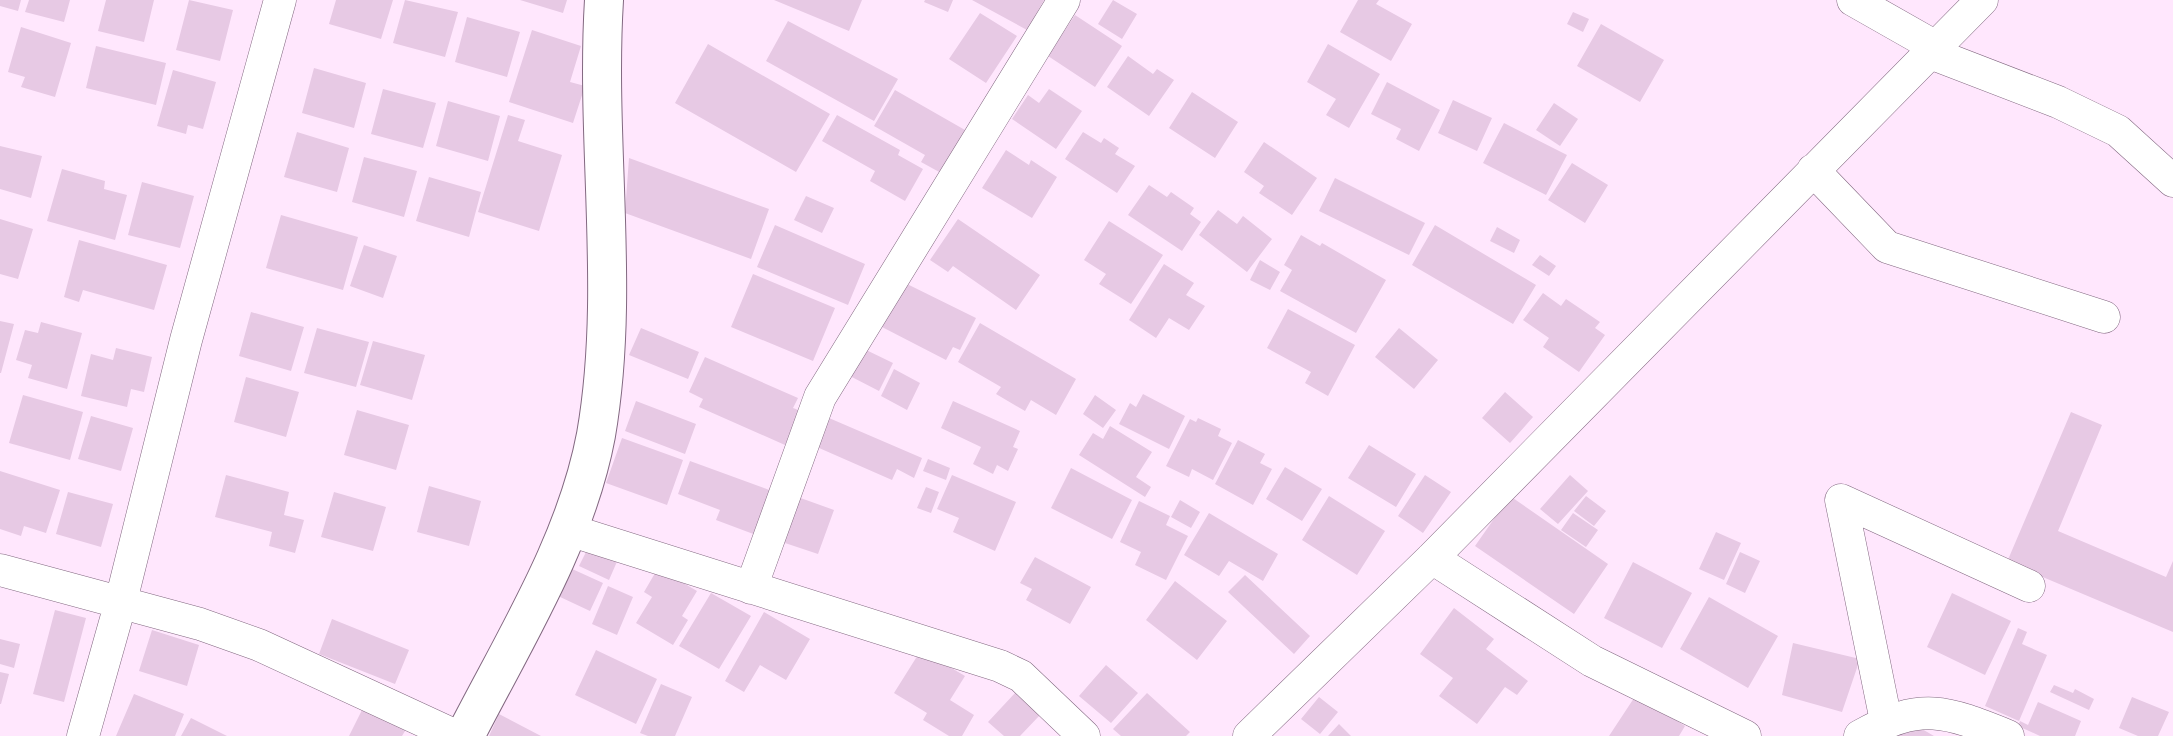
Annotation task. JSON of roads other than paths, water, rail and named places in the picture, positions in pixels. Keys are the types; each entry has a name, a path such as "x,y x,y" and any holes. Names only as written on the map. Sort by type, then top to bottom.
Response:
{"street":[{"path":"83,736 120,605 186,340 280,0"},
{"path":"465,736 569,530 595,437 607,348 604,0"},
{"path":"751,588 820,397 1064,0"},
{"path":"1853,0 1931,49 2118,131 2173,181"},
{"path":"1249,736 1432,558 1982,0"},
{"path":"1813,170 1887,247 2104,317"},
{"path":"2008,736 1958,716 1928,712 1873,729 1841,500 2029,586"},
{"path":"569,530 1000,666 1021,676 1084,736"},
{"path":"1432,558 1592,661 1745,736"},
{"path":"0,570 120,605 200,624 259,645 456,736"}]}
